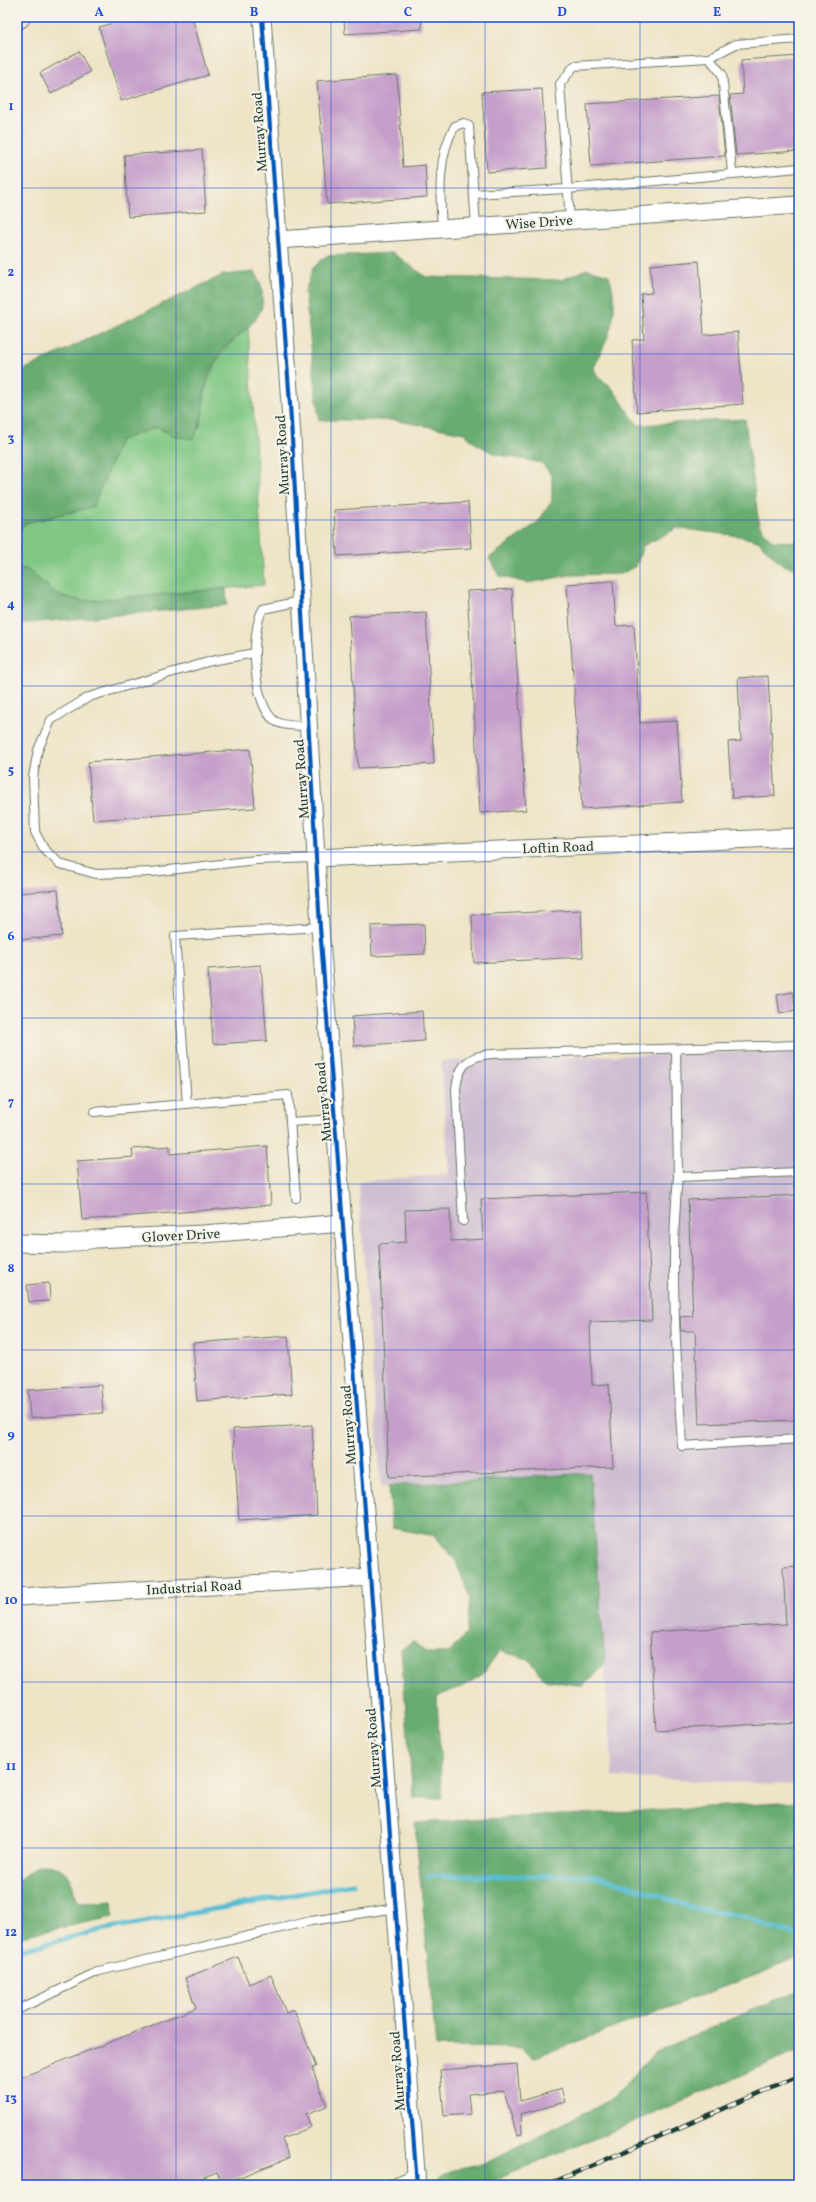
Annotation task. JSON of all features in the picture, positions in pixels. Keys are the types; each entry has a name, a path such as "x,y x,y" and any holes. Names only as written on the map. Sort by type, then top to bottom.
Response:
{"street":[{"name":"Murray Road","path":"262,17 278,240 320,927 344,1223 416,2178"},
{"name":"Wise Drive","path":"278,240 799,205"},
{"name":"Loftin Road","path":"316,858 799,837"},
{"name":"Glover Drive","path":"17,1243 65,1244 95,1239 203,1234 344,1223"},
{"name":"Industrial Road","path":"17,1597 371,1577"}],"lane":[{"path":"570,220 560,84 574,66 709,58 736,44 799,39"},
{"path":"709,58 722,74 732,172"},
{"path":"442,229 440,188 447,140 456,126 464,124 469,126 476,226"},
{"path":"474,194 567,189 732,172 799,168"},
{"path":"301,601 263,609 259,617 255,653 261,700 266,710 275,721 283,724 308,726"},
{"path":"255,653 211,661 89,697 51,720 38,750 33,777 35,832 44,848 60,864 96,874 152,872 256,860 316,858"},
{"path":"187,1104 175,936 320,927"},
{"path":"464,1221 456,1089 458,1075 463,1065 470,1058 524,1053 799,1045"},
{"path":"676,1049 678,1177 674,1218 674,1314 682,1446 799,1439"},
{"path":"94,1112 288,1095 296,1198"},
{"path":"290,1122 335,1119"},
{"path":"678,1177 799,1172"},
{"path":"17,2010 98,1971 311,1921 396,1908"},
{"path":"388,2185 416,2178"}],"shaded area":[{"path":"799,1050 799,1785 613,1777 590,1473 381,1486 358,1182 449,1174 441,1061"}],"green space":[{"path":"393,253 426,277 561,280 587,269 609,275 614,301 614,313 605,344 594,368 596,373 600,379 612,388 638,425 745,419 759,525 772,541 799,542 799,569 782,565 758,541 739,536 677,528 643,546 636,566 621,574 570,575 528,583 499,576 489,558 538,522 552,501 552,476 542,463 495,454 476,444 464,433 393,420 319,420 305,292 313,268 326,256"},
{"path":"255,272 262,290 263,300 261,310 251,324 229,344 218,357 213,366 206,384 198,430 193,439 174,436 157,427 120,440 93,507 25,523 17,534 17,373 223,275"},
{"path":"248,327 264,585 84,601 58,596 28,570 17,567 17,534 25,523 51,518 109,468 120,440 157,427 174,436 200,428 208,383 217,361 235,339"},
{"path":"17,567 28,570 58,595 84,601 226,589 227,605 17,624"},
{"path":"590,1473 605,1664 583,1686 545,1680 528,1659 499,1651 483,1674 464,1686 437,1696 442,1798 413,1798 401,1650 413,1641 426,1653 449,1653 467,1633 470,1598 456,1561 435,1536 392,1528 389,1486"},
{"path":"799,1802 799,1957 764,1972 533,2058 521,2048 436,2047 415,1823"},
{"path":"39,1865 57,1867 63,1870 70,1880 78,1903 112,1901 113,1917 17,1937 17,1881"},
{"path":"799,1990 799,2050 615,2130 483,2185 437,2185 439,2177 450,2171 483,2164 612,2099 655,2052"}],"building":[{"path":"135,17 192,17 208,75 121,101 99,27"},
{"path":"344,17 421,17 422,29 345,34"},
{"path":"79,51 90,72 51,94 40,73"},
{"path":"799,56 799,151 736,155 730,95 743,94 741,60"},
{"path":"397,75 403,167 425,165 427,197 327,204 317,81"},
{"path":"542,89 547,168 487,172 482,92"},
{"path":"719,96 725,156 591,166 587,104"},
{"path":"202,150 206,211 128,217 124,155"},
{"path":"699,261 704,335 738,332 743,404 637,412 632,340 644,339 641,294 652,293 650,265"},
{"path":"468,502 471,548 337,556 334,510"},
{"path":"613,581 616,626 634,625 640,723 677,721 682,802 582,809 567,584"},
{"path":"512,589 526,810 480,813 467,591"},
{"path":"426,612 434,764 358,768 349,616"},
{"path":"768,676 775,796 732,798 728,742 741,741 738,678"},
{"path":"250,749 255,808 93,820 88,762"},
{"path":"58,890 62,936 17,940 17,893"},
{"path":"581,910 583,957 474,963 472,915"},
{"path":"424,924 425,954 372,956 371,926"},
{"path":"261,965 267,1041 213,1044 208,969"},
{"path":"793,992 796,1011 780,1014 777,995"},
{"path":"422,1011 424,1041 354,1046 352,1016"},
{"path":"170,1146 170,1154 267,1146 271,1205 82,1220 77,1161 133,1157 132,1149"},
{"path":"646,1192 652,1320 590,1322 592,1385 609,1384 613,1467 389,1477 379,1244 406,1242 405,1210 450,1209 451,1241 483,1239 481,1199"},
{"path":"799,1195 799,1420 699,1424 695,1331 681,1331 680,1317 693,1316 688,1200"},
{"path":"49,1283 50,1301 29,1302 27,1285"},
{"path":"288,1336 292,1394 197,1401 193,1343"},
{"path":"101,1385 103,1413 30,1418 28,1390"},
{"path":"312,1425 317,1515 239,1520 233,1429"},
{"path":"799,1566 799,1722 656,1730 650,1632 786,1624 783,1567"},
{"path":"238,1957 249,1984 271,1975 286,2013 294,2010 316,2067 312,2068 327,2106 306,2114 311,2127 282,2139 289,2158 222,2184 217,2172 183,2185 17,2185 17,2079 196,2008 185,1978"},
{"path":"517,2064 520,2101 561,2089 565,2102 521,2114 522,2134 517,2135 504,2091 468,2094 470,2114 444,2116 440,2070"}],"waterway":[{"path":"428,1876 597,1876 694,1908 747,1917 774,1929 799,1936"},
{"path":"17,1951 105,1929 353,1884"}],"railway":[{"path":"547,2185 799,2076"}],"cycle path":[{"path":"262,17 290,404 320,927 417,2185"}]}
